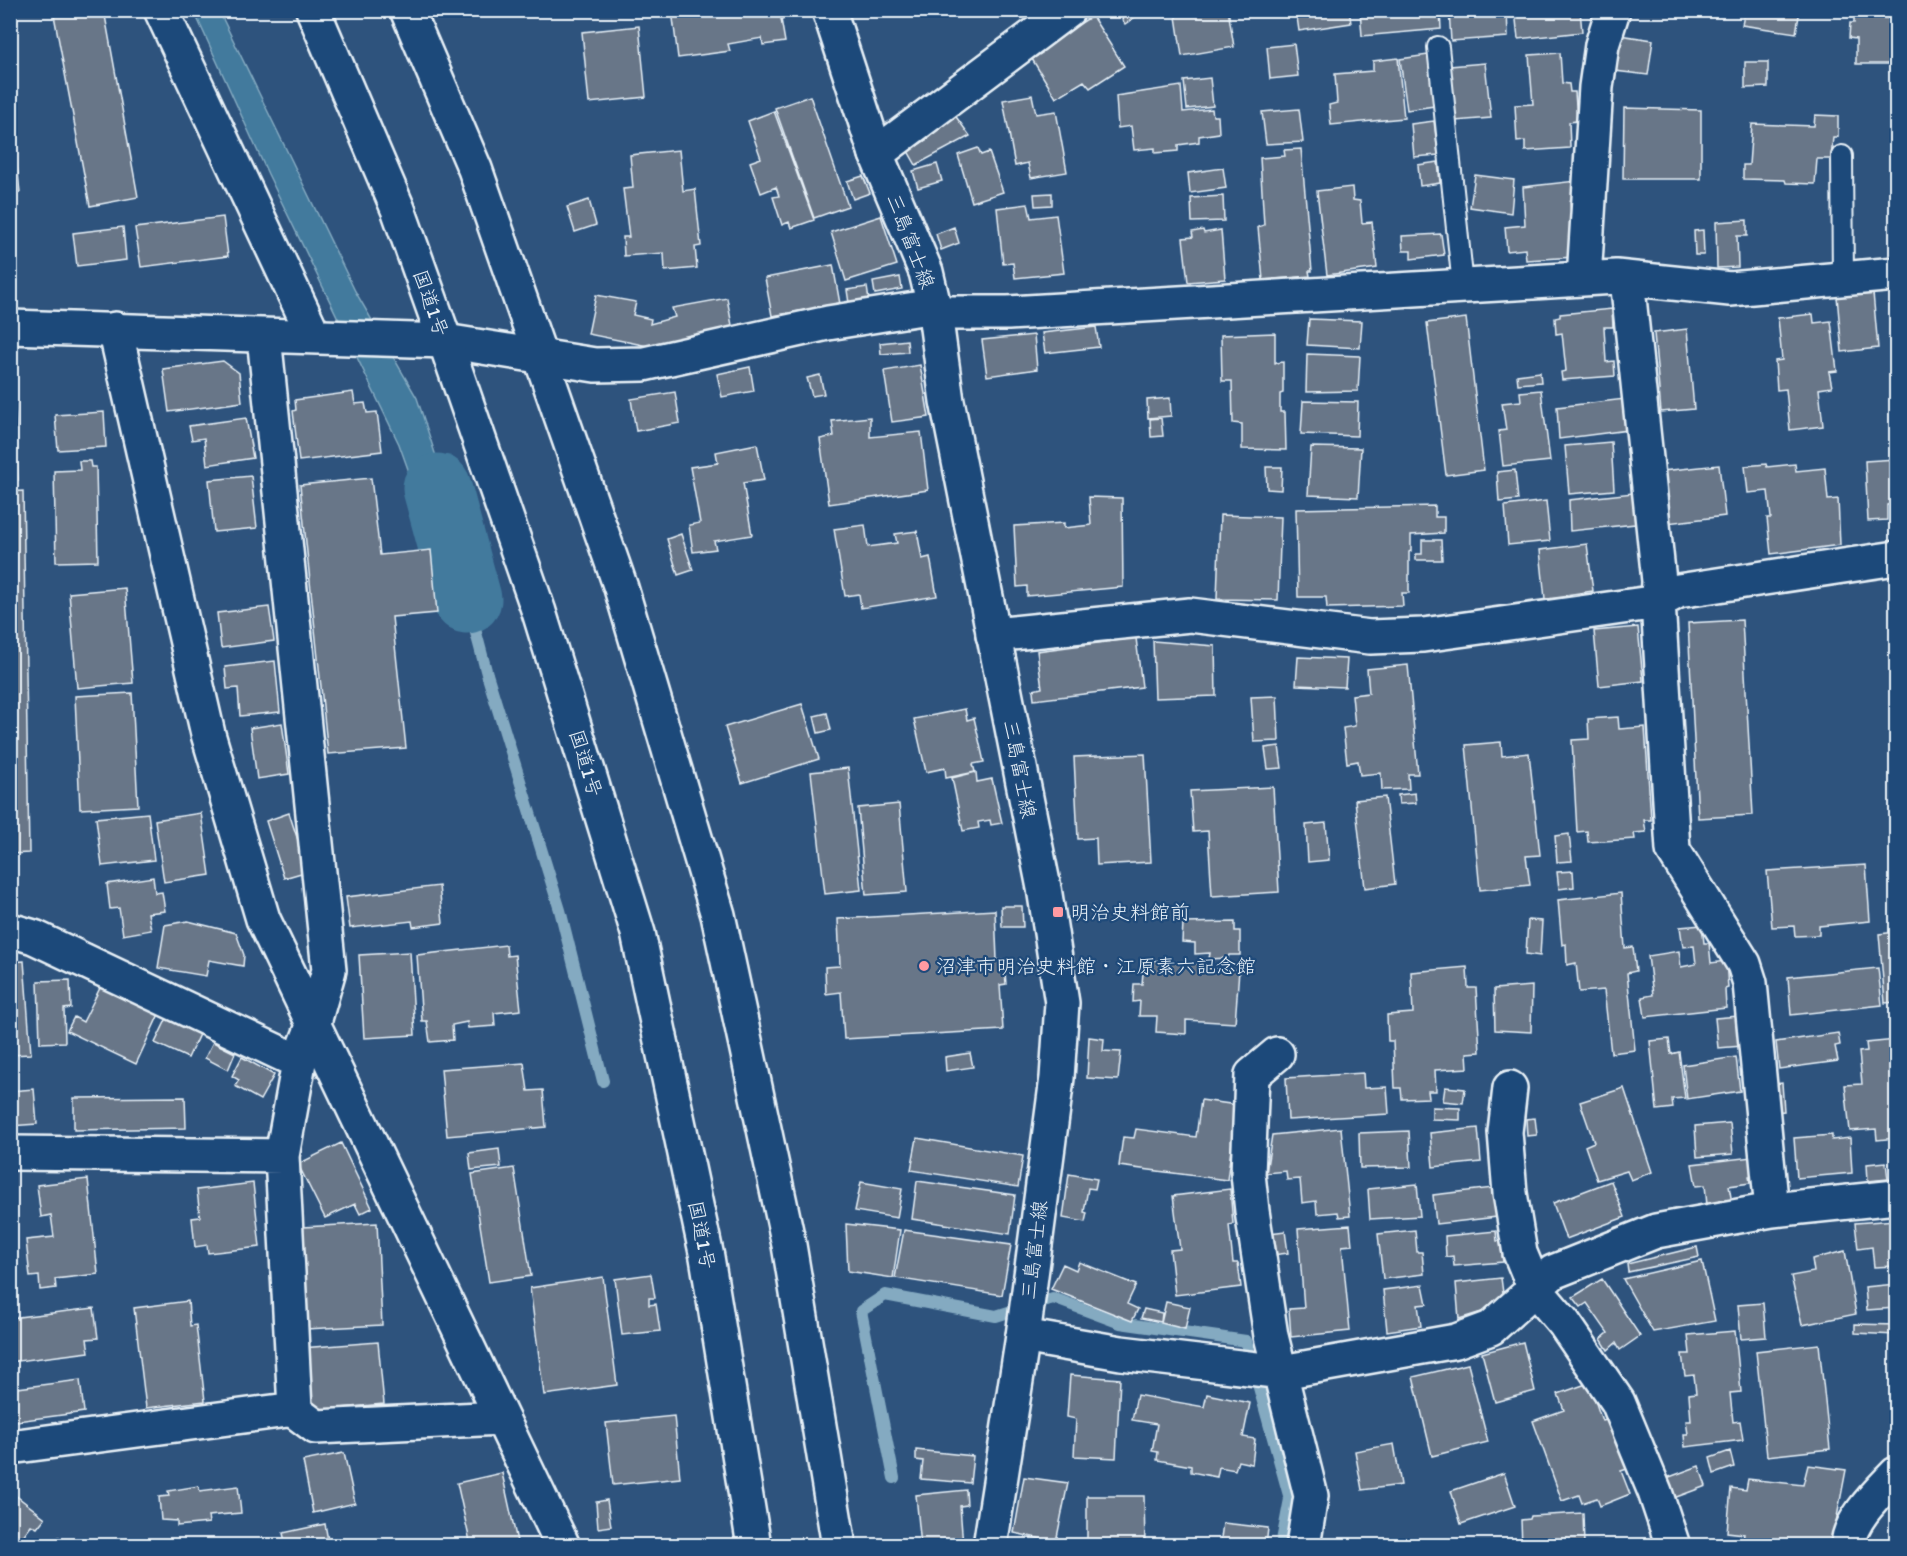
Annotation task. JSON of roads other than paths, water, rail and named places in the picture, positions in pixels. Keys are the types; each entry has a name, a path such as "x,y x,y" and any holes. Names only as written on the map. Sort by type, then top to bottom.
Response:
{"main road":[{"path":"161,10 324,337"},
{"name":"国道1号","path":"313,10 398,209 437,341 539,612 638,933 707,1257 754,1545"},
{"path":"407,10 475,170 621,588 718,915 789,1245 839,1545"},
{"name":"三島富士線","path":"829,10 876,154 926,272 935,310 947,401 1044,888 1062,1003 1057,1078 1023,1335 990,1545"},
{"path":"876,154 1068,10"},
{"path":"1584,279 1596,87 1602,45 1613,10"},
{"path":"10,327 437,341 595,365 644,364 828,323 935,310 1008,313 1616,277 1730,289 1896,274"},
{"path":"1627,279 1659,581 1658,602 1673,850 1744,964 1750,983 1772,1210"},
{"path":"115,329 208,734 263,919 563,1545"},
{"path":"10,1447 295,1409 282,1156 299,1062 313,1026 329,970 264,336"},
{"path":"993,636 1190,615 1370,637 1412,635 1658,602 1678,591 1896,558"},
{"path":"10,930 34,937 299,1062"},
{"path":"1277,1054 1252,1075 1248,1174 1271,1336 1282,1372 1311,1496 1303,1545"},
{"path":"1510,1088 1505,1132 1510,1192 1520,1253 1535,1289 1564,1323 1618,1402 1655,1492 1673,1545"},
{"path":"10,1153 282,1156"},
{"path":"1023,1335 1121,1353 1282,1372 1456,1341 1491,1328 1553,1272 1656,1231 1772,1210 1896,1197"},
{"path":"291,1409 316,1427 501,1418"},
{"path":"1848,1545 1848,1538 1867,1505 1896,1474"}],"lane":[{"path":"1438,47 1463,286"},
{"path":"1842,156 1843,279"}],"water":[{"path":"194,11 219,11 355,291 417,398 472,567 452,592 399,444 268,174"}],"waterway":[{"path":"437,488 467,599"},
{"path":"467,599 487,674 560,910 603,1081"},
{"path":"894,1478 861,1311 885,1295 996,1316 1053,1298 1120,1323 1246,1341 1290,1499 1281,1546"}],"place":[{"name":"明治史料館前","path":"1058,912"},
{"name":"沼津市明治史料館・江原素六記念館","path":"924,966"}]}
